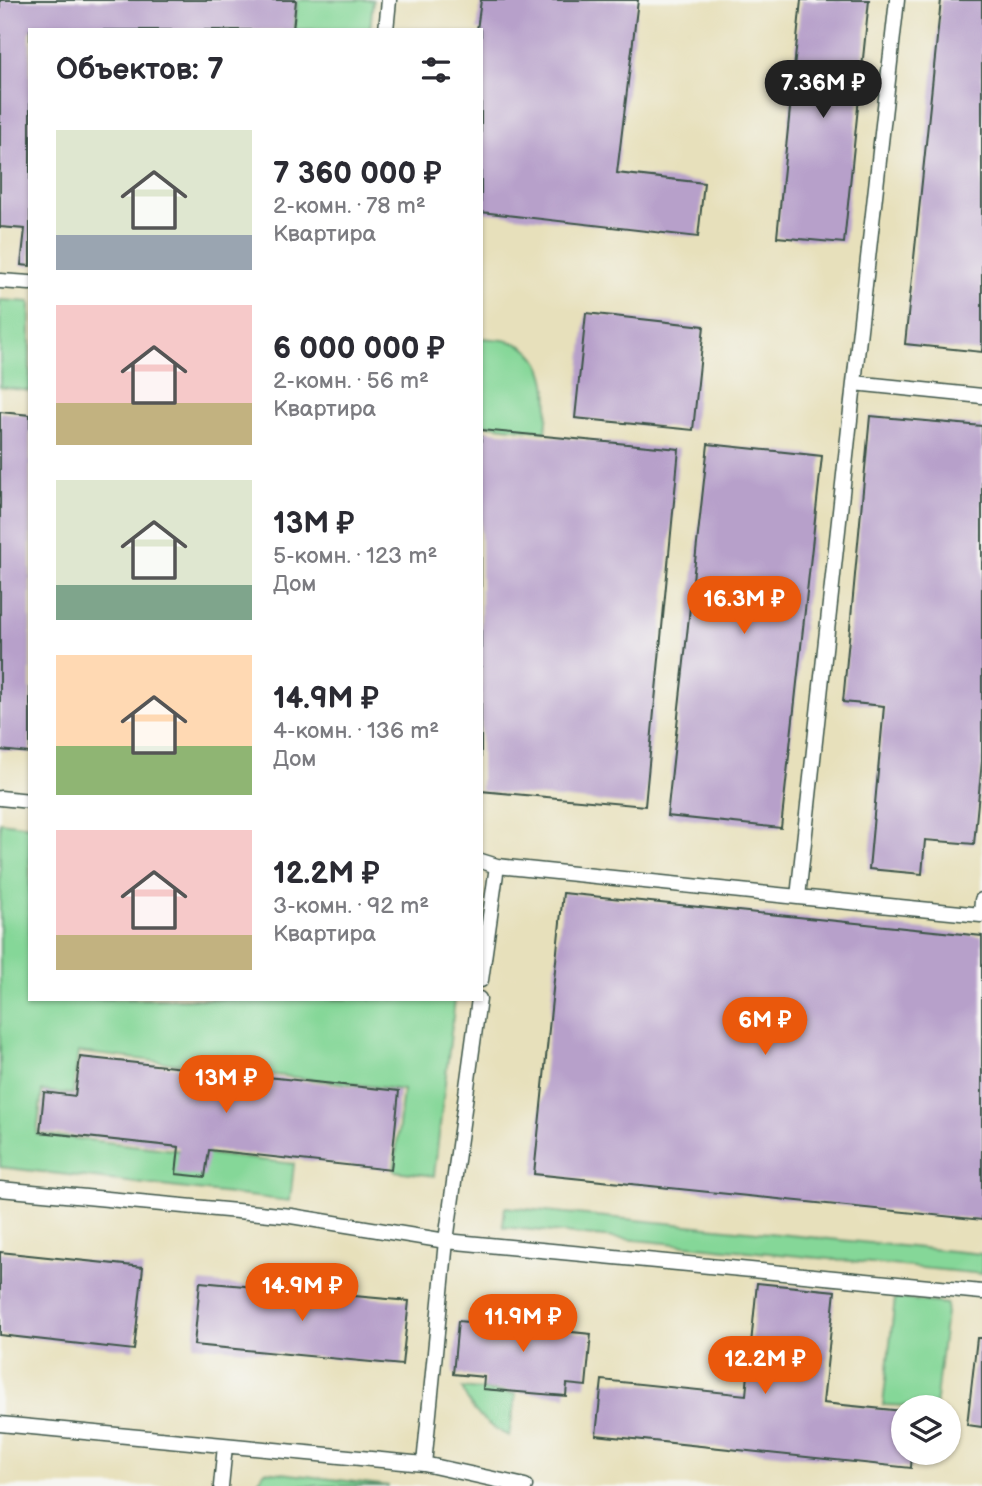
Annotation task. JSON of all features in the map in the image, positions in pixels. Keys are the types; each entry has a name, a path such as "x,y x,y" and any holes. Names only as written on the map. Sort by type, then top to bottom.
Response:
{"lane":[{"path":"386,28 389,0"},
{"path":"798,897 897,0"},
{"path":"0,281 28,283"},
{"path":"854,383 982,396"},
{"path":"0,798 28,801"},
{"path":"483,862 497,866 981,915 982,900"},
{"path":"483,966 497,866"},
{"path":"425,1464 446,1241 479,1001"},
{"path":"0,1189 291,1216 446,1241 982,1292"},
{"path":"0,1424 425,1464 525,1486"},
{"path":"221,1486 225,1446"}],"green space":[{"path":"297,0 373,0 370,28 295,28"},
{"path":"0,300 28,302 28,391 0,387"},
{"path":"483,338 505,340 522,346 533,354 545,377 548,405 546,432 483,424"},
{"path":"0,822 28,826 28,1001 455,1001 434,1176 394,1171 403,1090 78,1052 73,1094 42,1091 37,1134 294,1164 290,1201 0,1167"},
{"path":"505,1207 982,1254 982,1274 503,1227"},
{"path":"895,1298 947,1304 936,1395 891,1395 891,1405 883,1405"},
{"path":"462,1388 516,1394 509,1436 480,1416 469,1403"},
{"path":"265,1471 389,1486 255,1486"}],"building":[{"path":"0,0 296,0 293,28 28,28 28,266 21,265 25,229 0,227"},
{"path":"481,0 638,0 617,173 704,183 698,237 483,212 483,28 477,28"},
{"path":"801,0 869,0 844,243 777,237"},
{"path":"941,0 982,0 982,352 905,344"},
{"path":"586,313 704,326 693,430 575,418"},
{"path":"0,412 28,415 28,753 0,750"},
{"path":"870,416 982,426 982,761 974,844 925,840 922,874 869,869 884,706 843,702"},
{"path":"483,430 679,449 645,806 483,791"},
{"path":"708,444 822,456 781,828 667,816"},
{"path":"563,893 982,936 982,1220 534,1174"},
{"path":"80,1057 399,1091 391,1170 209,1150 205,1177 176,1174 179,1147 40,1132 44,1092 75,1096"},
{"path":"0,1252 143,1267 134,1350 0,1335"},
{"path":"200,1282 409,1301 402,1365 194,1345"},
{"path":"757,1283 835,1291 823,1403 891,1410 891,1465 911,1465 911,1468 596,1435 602,1380 746,1395"},
{"path":"490,1312 573,1320 572,1332 591,1334 586,1386 567,1384 566,1396 483,1389 484,1377 453,1374 458,1321 489,1324"},
{"path":"977,1338 982,1338 982,1427 967,1425"}]}
